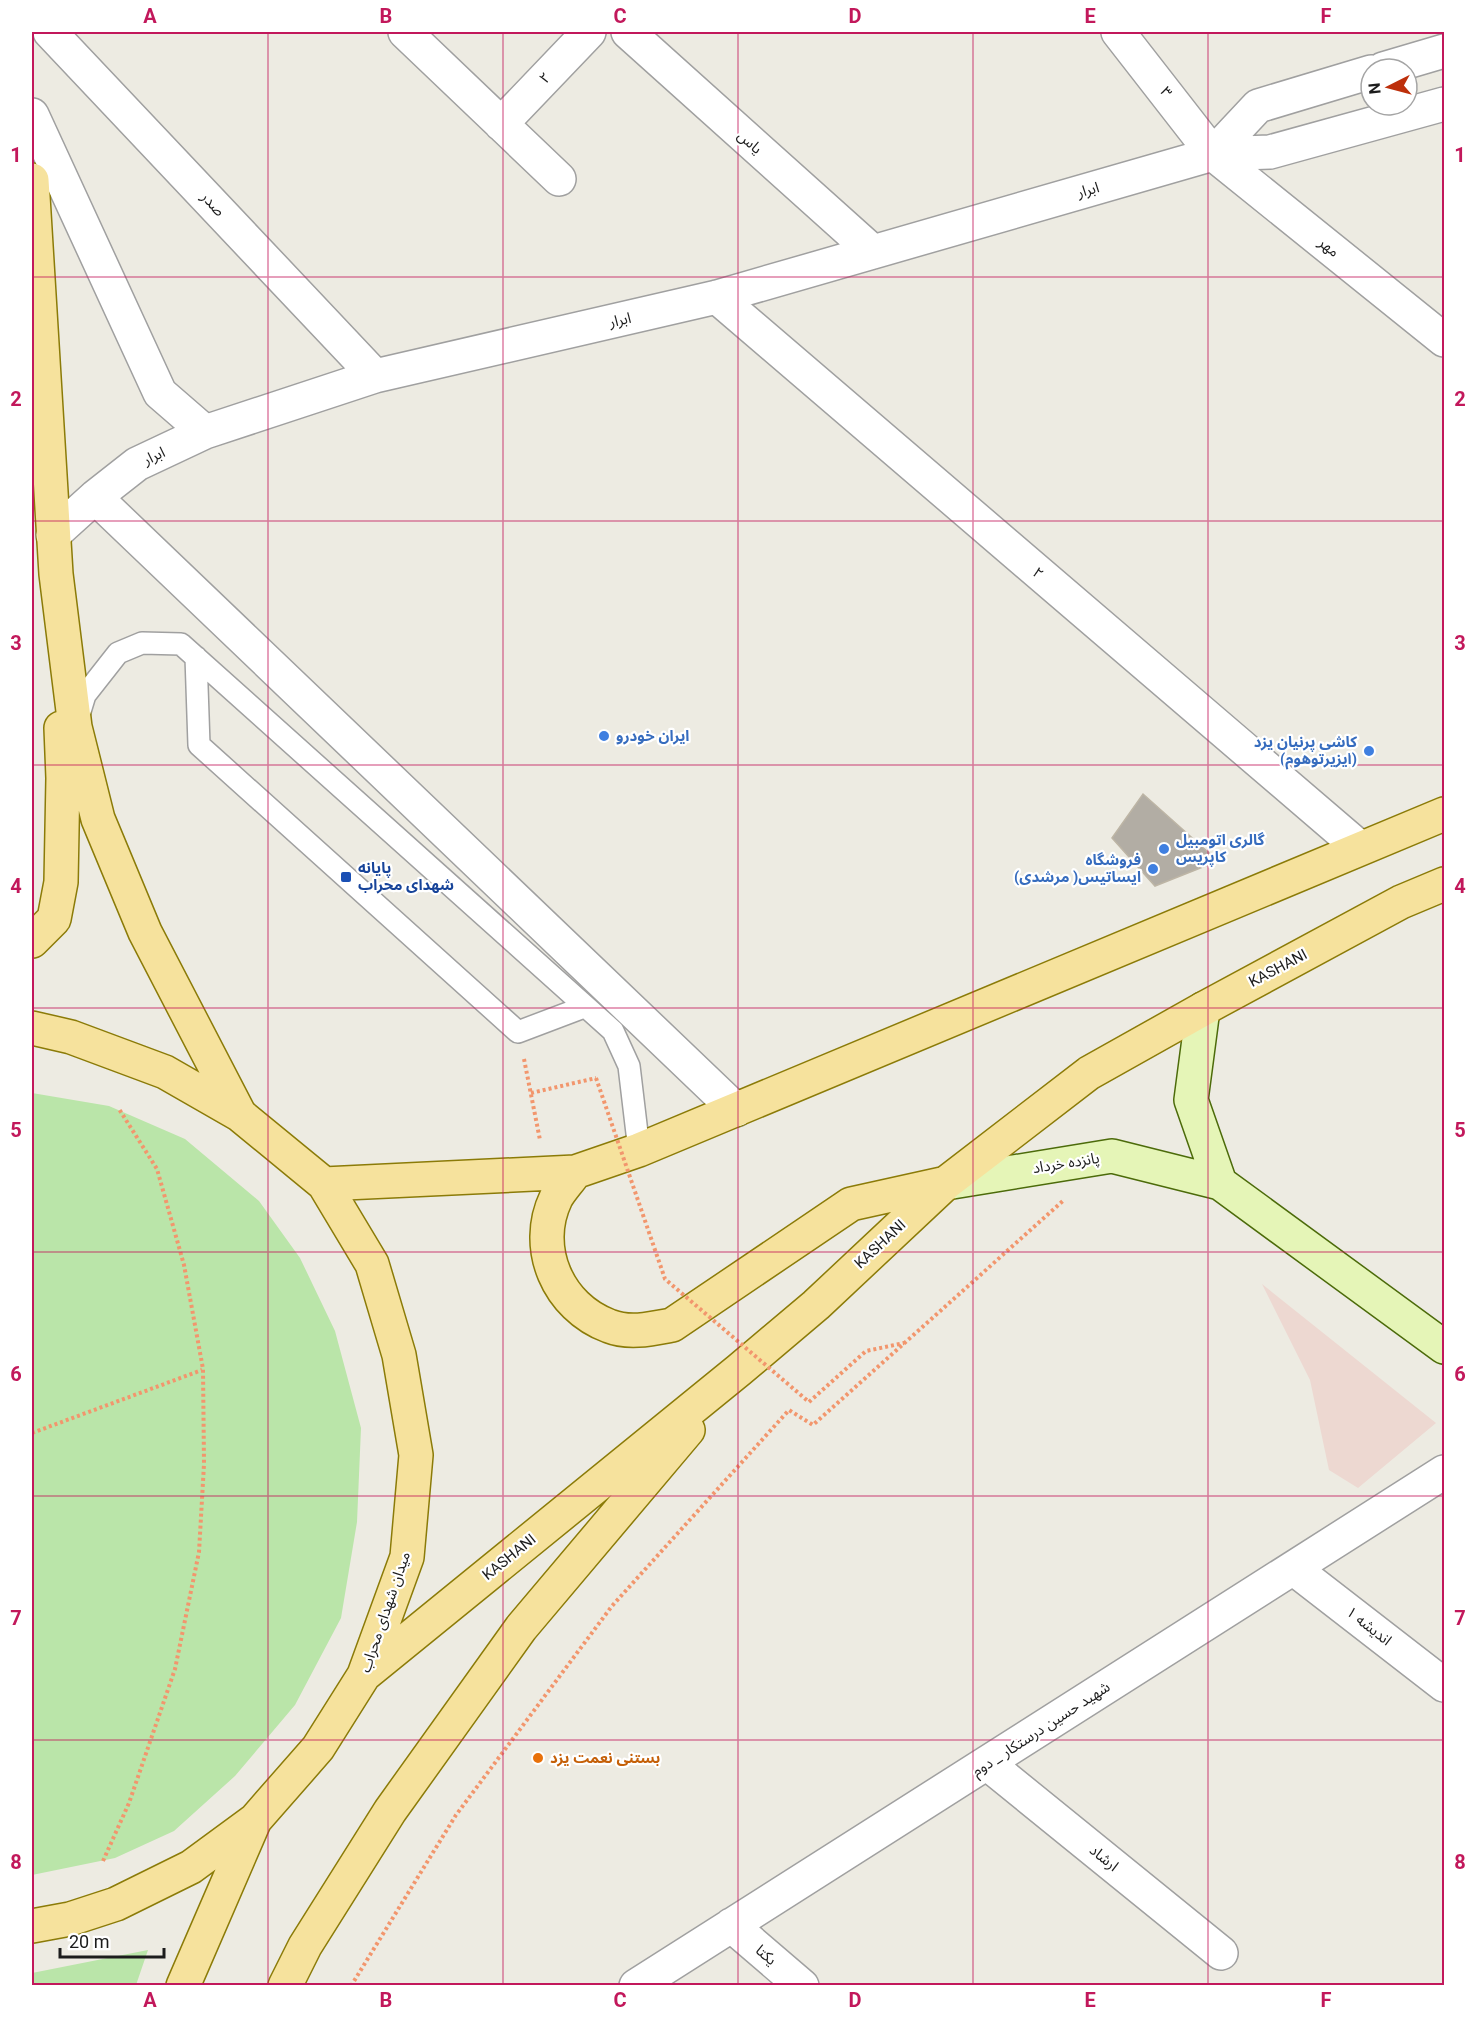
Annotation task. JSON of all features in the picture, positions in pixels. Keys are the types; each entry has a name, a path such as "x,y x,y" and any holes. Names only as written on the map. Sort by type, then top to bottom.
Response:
{"main road":[{"path":"32,180 56,574 63,778 61,882 54,919 32,941"},
{"path":"56,574 75,727 98,819 145,932 240,1115"},
{"path":"324,1184 561,1173 639,1150 1444,814"},
{"name":"KASHANI","path":"364,1675 816,1305 945,1183 1089,1073 1203,1008 1401,902 1444,884"},
{"name":"میدان شهدای محراب","path":"32,1028 71,1037 165,1072 240,1115 324,1184 372,1264 399,1355 416,1455 407,1557 364,1675 318,1748 255,1820 191,1867 116,1904 70,1919 32,1926"},
{"path":"561,1173 547,1228 548,1260 561,1289 582,1312 610,1327 641,1331 672,1325 851,1204 945,1183"},
{"path":"285,1986 305,1946 390,1811 521,1628 739,1370"},
{"path":"183,1986 255,1820"}],"street":[{"name":"صدر","path":"50,32 375,376"},
{"path":"405,32 559,179"},
{"name":"۲","path":"501,124 589,32"},
{"name":"یاس","path":"628,32 873,252"},
{"name":"۳","path":"1118,32 1213,154"},
{"path":"1419,58 1444,51"},
{"path":"1213,154 1258,105 1359,76"},
{"name":"ابرار","path":"53,535 95,497 137,464 206,432 375,376 717,297 1213,154 1270,152 1444,104"},
{"path":"32,115 160,393 206,432"},
{"name":"مهر","path":"1213,154 1444,340"},
{"name":"۲","path":"717,297 1360,848"},
{"path":"95,497 736,1110"},
{"path":"1203,1008 1191,1100 1220,1183"},
{"name":"پانزده خرداد","path":"945,1183 1112,1156 1220,1183 1444,1347"},
{"name":"شهید حسین درستکار _ دوم","path":"636,1986 1444,1472"},
{"name":"اندیشه ۱","path":"1293,1568 1444,1685"},
{"name":"ارشاد","path":"987,1764 1221,1953"},
{"name":"یکتا","path":"731,1925 801,1986"}],"lane":[{"path":"75,727 85,695 118,653 142,643 181,644 613,1031 629,1066 639,1150"},
{"path":"196,657 199,745 518,1032 584,1007"}],"path":[{"path":"518,1032 531,1093 561,1173"},
{"path":"531,1093 596,1078 665,1279 809,1402 866,1351 905,1343"},
{"path":"103,1861 129,1803 175,1669 199,1552 204,1464 203,1370 183,1265 157,1169 119,1109"},
{"path":"351,1986 456,1815 612,1606 789,1410 813,1425 1069,1195"},
{"path":"32,1433 203,1370"}],"shaded area":[{"path":"1262,1284 1436,1423 1358,1488 1329,1470 1310,1380"}],"green space":[{"path":"32,1093 109,1106 185,1139 259,1201 300,1258 335,1331 361,1428 357,1522 341,1618 295,1705 235,1776 174,1831 115,1858 32,1875"},
{"path":"148,1950 136,1985 32,1985 32,1973"}],"building":[{"name":"گالری اتومبیل کاپریس","path":"1143,794 1218,861 1155,886 1112,838"}],"place":[{"name":"ایران خودرو","path":"604,736"},
{"name":"کاشی پرنیان یزد (ایزیرتوهوم)","path":"1369,751"},
{"name":"گالری اتومبیل کاپریس","path":"1164,849"},
{"name":"فروشگاه ایساتیس( مرشدی)","path":"1153,869"},
{"name":"پایانه شهدای محراب","path":"346,877"},
{"name":"بستنی نعمت یزد","path":"538,1758"}]}
